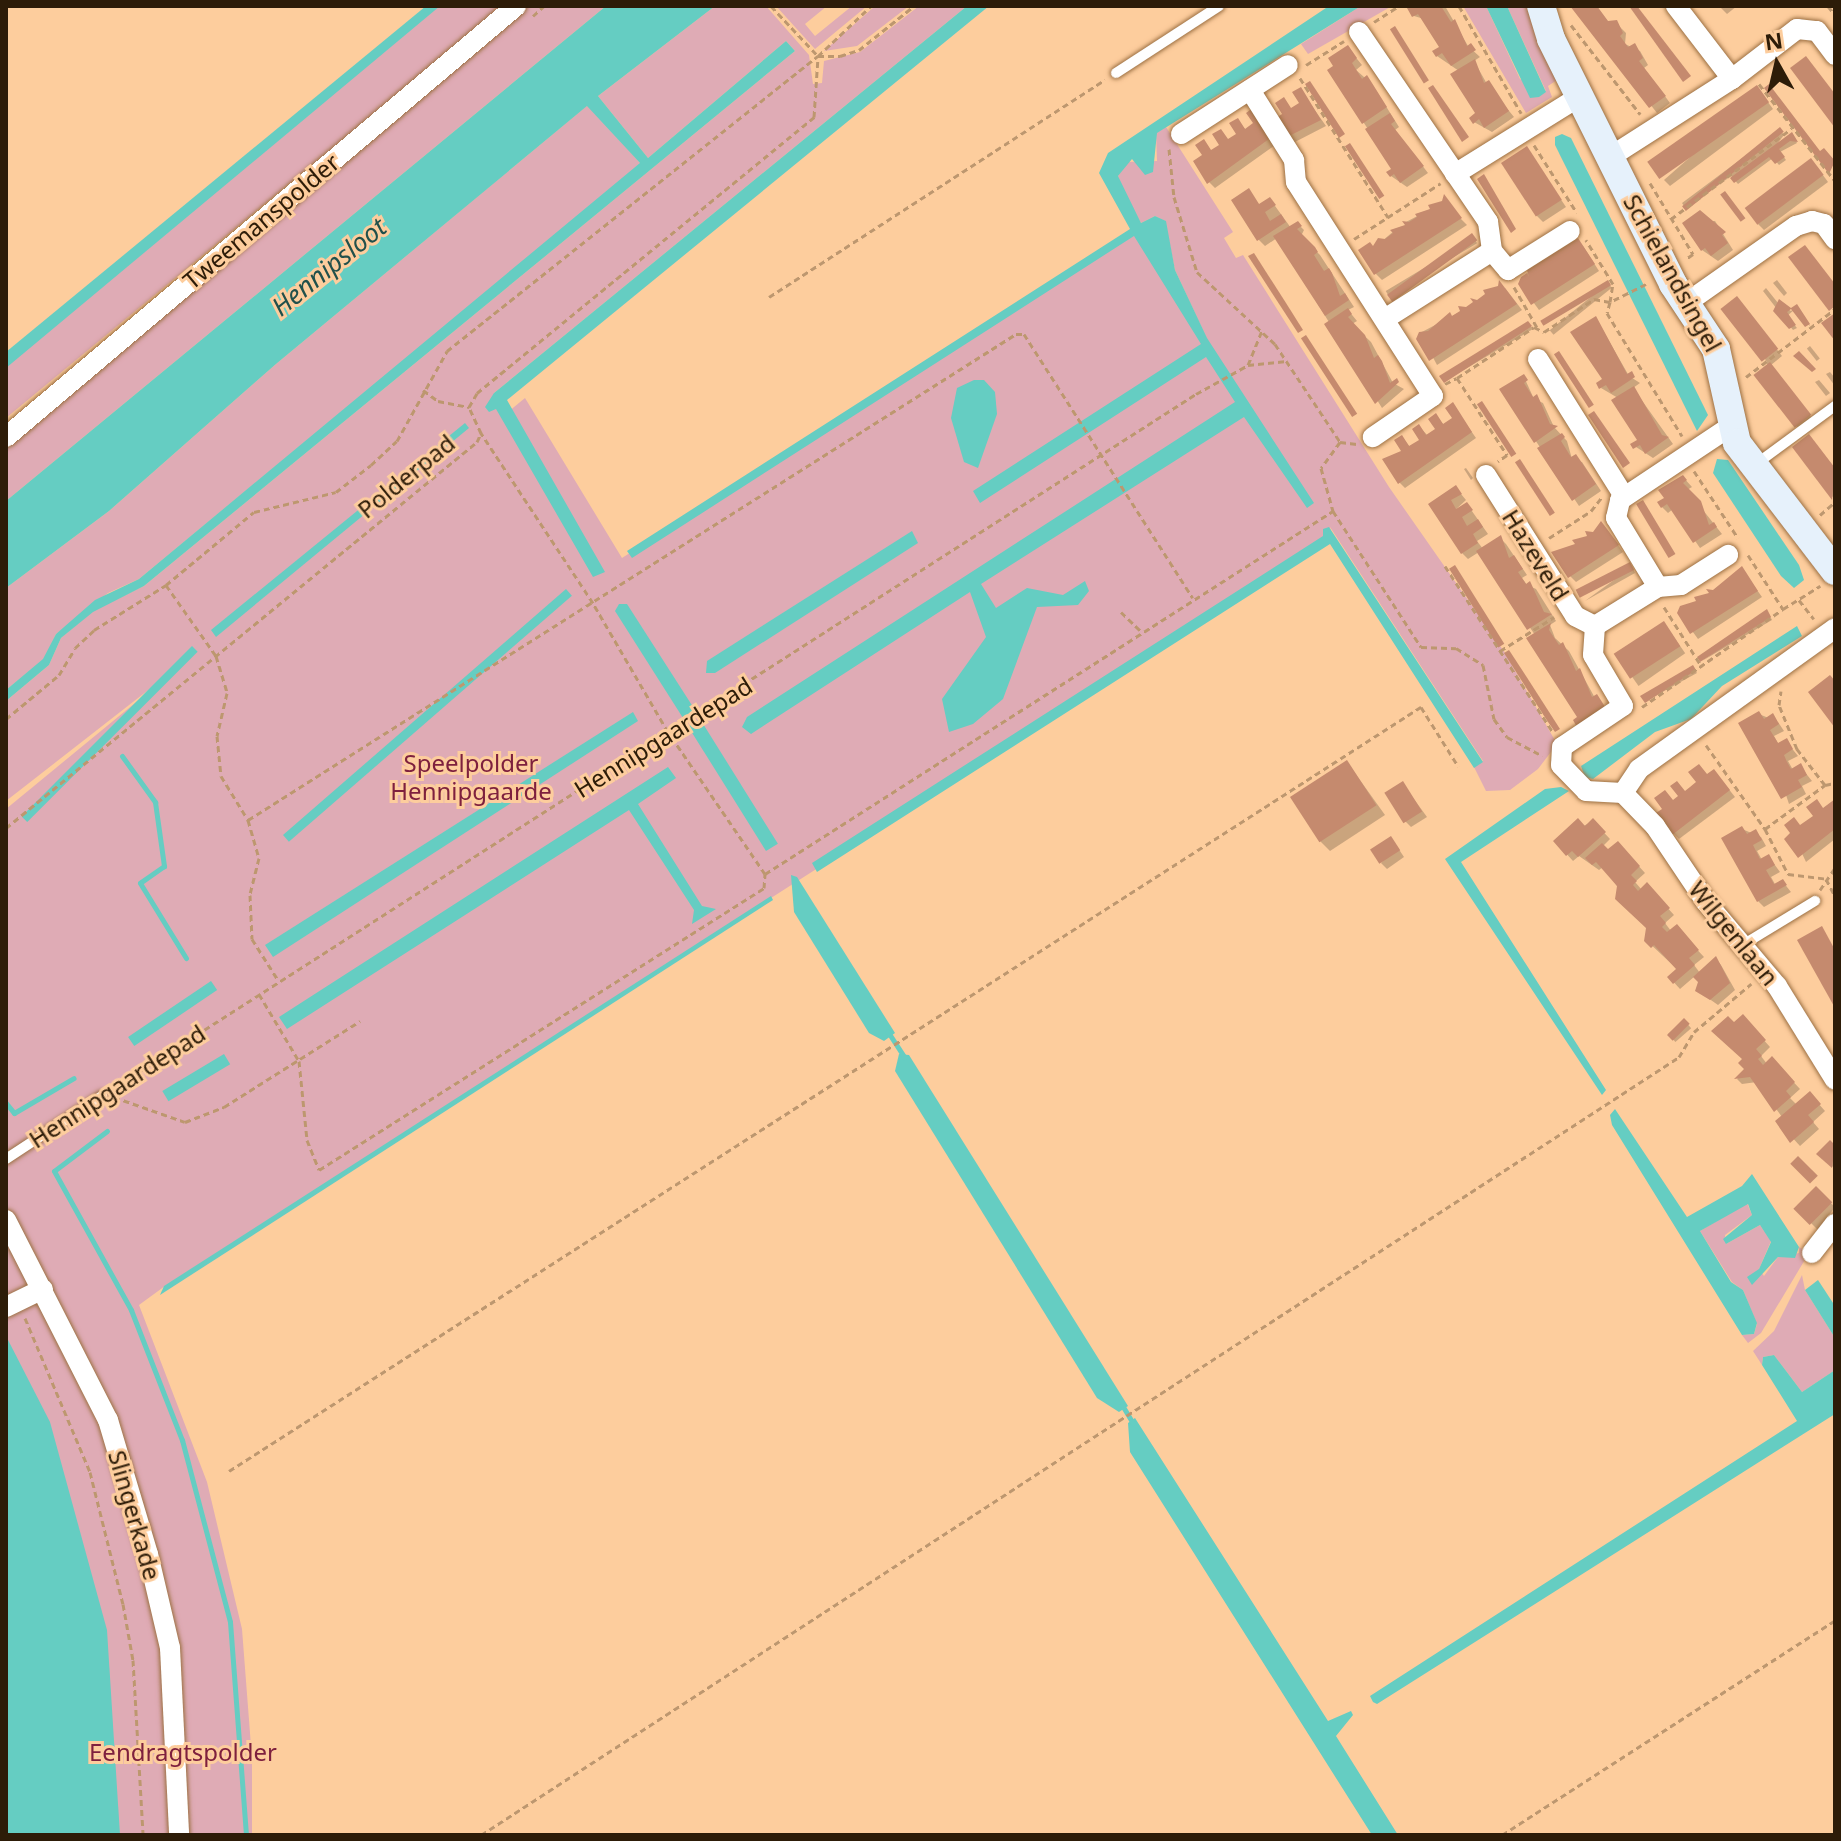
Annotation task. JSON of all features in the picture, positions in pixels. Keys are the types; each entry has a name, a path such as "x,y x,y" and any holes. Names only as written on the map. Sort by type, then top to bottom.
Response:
{"street":[{"name":"Tweemanspolder","path":"6,437 516,6"},
{"name":"Schielandsingel","path":"1541,6 1551,39 1582,95 1610,157 1685,304 1716,349 1731,426 1751,467 1829,578"},
{"path":"1676,6 1739,74"},
{"path":"1610,157 1739,74 1797,29 1817,31 1835,55"},
{"path":"1359,32 1488,222 1492,251 1508,270 1570,231"},
{"path":"1181,134 1250,90 1292,69"},
{"path":"1250,90 1294,160 1296,182 1433,396 1373,437"},
{"path":"1455,174 1582,95"},
{"path":"1685,304 1796,226 1812,221 1824,224 1835,239"},
{"path":"1385,319 1492,251"},
{"path":"1538,359 1622,491 1616,518 1656,589"},
{"path":"1622,491 1692,453 1731,426"},
{"name":"Hazeveld","path":"1486,475 1575,616 1595,626"},
{"path":"1728,555 1681,585 1656,589 1595,626 1593,655 1619,697 1620,709 1562,756 1586,791 1623,793 1639,769 1697,732 1830,632"},
{"name":"Wilgenlaan","path":"1623,793 1655,826 1706,902 1746,943 1831,1067"},
{"name":"Slingerkade","path":"6,1220 108,1420 148,1554 170,1648 179,1835"},
{"path":"1812,1253 1835,1224"},
{"path":"14,1303 43,1289"}],"lane":[{"path":"1116,73 1219,6"},
{"path":"1751,467 1835,406"},
{"path":"1746,943 1815,901"},
{"name":"Hennipgaardepad","path":"6,1159 102,1096"}],"path":[{"path":"771,6 818,56"},
{"path":"6,719 59,675 75,648 94,630 166,585 254,512 336,492 397,441 447,351 818,56 871,6"},
{"path":"818,56 859,50 914,6"},
{"path":"1828,6 1835,15"},
{"path":"1568,20 1652,130"},
{"name":"Polderpad","path":"6,828 481,433 469,407 477,393 814,117 818,56"},
{"path":"1292,69 1388,217"},
{"path":"769,297 1116,73"},
{"path":"1739,74 1792,128 1835,181"},
{"path":"1671,219 1792,128"},
{"path":"1181,134 1169,148 1174,197 1197,272 1262,331 1287,361 1340,442 1352,446 1373,437"},
{"path":"1339,248 1455,174"},
{"path":"1570,231 1581,232 1613,284 1607,313 1692,453 1689,463 1783,609"},
{"path":"1508,270 1507,277 1538,329 1544,332 1594,299 1610,302 1626,297 1646,284"},
{"path":"1724,383 1741,381 1835,309"},
{"path":"1431,393 1538,329"},
{"path":"1248,365 1262,331"},
{"path":"248,820 1016,334 1024,334 1193,598"},
{"name":"Hennipgaardepad","path":"102,1096 278,980 1102,454 1248,365 1287,361"},
{"path":"1457,378 1507,455 1486,475"},
{"path":"423,390 457,409 469,407"},
{"path":"258,993 299,1061 307,1140 319,1170 764,888 765,874 668,732 593,603 481,433"},
{"path":"1340,442 1321,468 1333,511 1421,647 1456,648 1483,665 1494,719 1507,737 1562,756"},
{"path":"1532,548 1622,491"},
{"path":"765,874 1333,511"},
{"path":"1445,566 1562,756"},
{"path":"1620,709 1634,712 1829,578"},
{"path":"166,585 216,656 227,693 217,736 221,776 248,820 259,858 250,895 252,939 278,980"},
{"path":"1656,589 1702,667"},
{"path":"1799,600 1830,632"},
{"path":"1500,651 1569,607"},
{"path":"1121,612 1143,632"},
{"path":"1772,673 1797,749 1825,785"},
{"path":"229,1471 1421,707 1458,766"},
{"path":"1697,732 1765,829 1788,874 1826,879"},
{"path":"1765,829 1825,785 1835,783"},
{"path":"1815,901 1835,868"},
{"path":"1826,879 1835,896"},
{"path":"481,1835 1106,1432 1679,1057 1694,1032 1766,972"},
{"path":"102,1096 128,1099 185,1122 224,1107 360,1021"},
{"path":"14,1303 90,1472 123,1604 135,1692 143,1835"},
{"path":"1502,1835 1835,1620"}],"green space":[{"path":"437,6 504,6 6,418 6,361"},
{"path":"527,6 606,6 6,501 6,439"},
{"name":"Speelpolder Hennipgaarde","path":"715,6 766,6 809,55 813,84 822,83 824,61 860,52 919,6 967,6 494,393 502,417 525,398 622,558 1135,229 1207,338 1175,270 1165,221 1155,216 1141,223 1118,176 1128,162 1157,161 1156,133 1166,127 1233,232 1224,238 1236,258 1243,255 1389,487 1505,653 1557,744 1538,769 1510,790 1486,791 1474,767 1483,761 1330,527 1332,539 165,1286 139,1305 207,1482 242,1629 252,1759 252,1835 6,1835 6,809 197,652 6,801 6,701 49,665 61,638 93,611 144,586 795,51 786,41 648,158 598,96"},
{"path":"776,6 827,6 805,24 815,36 852,6 867,6 815,49"},
{"path":"875,6 909,6 857,46 824,51"},
{"path":"1361,6 1392,6 1308,54 1301,44"},
{"path":"1463,6 1486,6 1520,79 1546,91 1507,6 1531,6 1560,78 1548,86 1552,97 1526,113"},
{"path":"588,105 641,164 139,579 108,593 56,634 44,659 6,690 6,588 109,511 276,364"},
{"path":"1747,1203 1752,1215 1725,1235 1726,1244 1760,1225 1771,1241 1759,1269 1764,1276 1778,1257 1799,1253 1799,1247 1809,1253 1761,1333 1748,1343 1742,1335 1754,1334 1757,1324 1743,1290 1732,1282 1700,1231"},
{"path":"1802,1275 1805,1290 1835,1338 1835,1370 1802,1392 1774,1355 1763,1357 1762,1365 1753,1351 1774,1331"}],"water":[{"path":"426,6 440,6 6,368 6,352"},
{"name":"Hennipsloot","path":"606,6 715,6 598,96 648,158 786,41 795,51 144,586 93,612 61,638 49,665 6,701 6,690 43,659 56,634 95,600 139,579 640,163 587,106 276,364 109,511 6,588 6,501"},
{"path":"967,6 989,6 507,400 605,572 593,577 496,409 489,412 485,407 494,393"},
{"path":"1329,6 1361,6 1157,133 1153,172 1145,175 1132,159 1118,176 1141,223 1155,216 1166,221 1175,270 1207,338 1314,503 1307,508 1244,417 981,584 996,608 1027,588 1063,595 1085,581 1089,591 1078,605 1037,607 1003,699 973,724 949,732 942,699 986,637 970,592 751,734 742,727 747,717 1235,402 1206,357 980,503 973,491 1201,344 1134,236 632,558 627,551 1130,229 1099,173 1108,153"},
{"path":"1486,6 1507,6 1546,92 1539,97 1530,98"},
{"path":"1562,134 1571,138 1708,415 1697,431 1555,145 1555,137"},
{"path":"974,380 984,380 995,392 997,414 978,468 964,462 951,418 957,388"},
{"path":"465,423 469,428 216,637 211,630"},
{"path":"1717,459 1728,460 1799,565 1804,580 1794,588 1781,576 1713,473"},
{"path":"1329,527 1483,762 1474,768 1330,544 817,872 812,863 1323,536 1323,529"},
{"path":"912,531 918,543 715,673 706,673 707,661"},
{"path":"566,589 572,596 289,842 283,835"},
{"path":"619,604 627,604 695,710 683,718 615,611"},
{"path":"1797,626 1802,636 1722,686 1691,719 1655,732 1593,779 1585,777 1581,766"},
{"path":"192,646 198,652 27,822 22,816"},
{"path":"633,712 638,721 273,957 265,945"},
{"path":"700,719 778,844 766,851 688,726"},
{"path":"668,767 676,778 638,804 702,906 716,909 692,924 694,910 629,810 287,1029 279,1017"},
{"path":"1561,787 1569,791 1461,862 1606,1090 1602,1095 1445,859 1545,789"},
{"path":"791,875 797,877 895,1033 884,1041 869,1033 794,912"},
{"path":"771,896 773,900 160,1295 164,1286"},
{"path":"211,981 217,990 134,1046 128,1037"},
{"path":"224,1054 230,1064 168,1101 162,1091"},
{"path":"899,1054 909,1055 1128,1406 1119,1412 1097,1398 895,1071"},
{"path":"1615,1109 1687,1217 1742,1186 1752,1174 1799,1247 1795,1258 1778,1257 1752,1285 1747,1277 1759,1269 1771,1242 1760,1225 1726,1244 1723,1239 1752,1215 1748,1204 1700,1231 1731,1282 1743,1290 1757,1323 1754,1334 1742,1335 1612,1125 1610,1115"},
{"path":"1818,1280 1835,1306 1835,1338 1805,1290"},
{"path":"6,1336 50,1422 107,1630 120,1835 6,1835"},
{"path":"1774,1355 1802,1392 1835,1370 1835,1414 1377,1704 1373,1702 1370,1696 1797,1421 1762,1365 1763,1357"},
{"path":"1135,1418 1328,1721 1351,1711 1353,1715 1336,1736 1398,1835 1372,1835 1130,1452 1128,1423"}],"building":[{"path":"1441,6 1451,22 1455,19 1467,46 1471,43 1476,50 1451,66 1442,53 1436,57 1432,51 1439,47 1418,14 1412,17 1407,8"},
{"path":"1570,6 1597,6 1608,21 1617,20 1623,33 1620,36 1628,47 1635,43 1643,58 1639,61 1666,96 1649,108"},
{"path":"1629,6 1637,6 1691,76 1683,82"},
{"path":"1395,26 1429,80 1424,83 1390,29"},
{"path":"1348,45 1357,58 1352,63 1362,79 1367,75 1387,107 1362,124 1327,70 1333,66 1328,58"},
{"path":"1806,56 1835,94 1835,128 1790,68"},
{"path":"1475,59 1484,83 1489,80 1509,111 1484,128 1479,119 1473,124 1469,118 1475,113 1450,74"},
{"path":"1310,81 1345,134 1339,138 1305,84"},
{"path":"1769,84 1820,151 1824,148 1835,161 1829,174 1764,88"},
{"path":"1433,85 1469,137 1462,142 1428,88"},
{"path":"1757,85 1769,102 1659,179 1647,162"},
{"path":"1301,87 1321,120 1285,138 1273,120 1282,114 1275,103 1284,97 1291,108 1299,103 1292,92"},
{"path":"1254,107 1273,136 1207,184 1193,161 1202,155 1195,145 1204,139 1211,150 1219,145 1212,134 1221,129 1228,139 1236,134 1229,123 1238,118 1245,129 1253,123 1246,113"},
{"path":"1390,113 1395,121 1391,124 1424,166 1400,183 1394,174 1390,177 1386,172 1391,169 1365,129"},
{"path":"1780,127 1784,132 1686,211 1682,206"},
{"path":"1792,132 1798,142 1790,141 1779,149 1785,157 1775,164 1769,157 1734,183 1730,178"},
{"path":"1350,143 1384,196 1379,199 1345,146"},
{"path":"1527,146 1562,200 1536,217 1501,163"},
{"path":"1811,158 1824,175 1757,225 1745,208"},
{"path":"1484,174 1516,229 1511,233 1477,179"},
{"path":"1249,188 1259,204 1270,197 1276,205 1265,212 1270,221 1281,214 1286,222 1257,241 1231,200"},
{"path":"1725,191 1745,218 1741,222 1720,195"},
{"path":"1444,194 1462,218 1374,275 1358,250 1370,242 1373,246 1378,238 1385,239 1393,233 1390,230 1405,225 1402,221 1409,222 1417,217 1415,214 1430,209 1428,205 1442,201"},
{"path":"1700,210 1726,232 1722,235 1728,243 1711,256 1705,248 1701,251 1682,223"},
{"path":"1298,221 1302,226 1297,229 1315,247 1318,252 1314,255 1324,271 1329,268 1340,296 1345,293 1349,300 1325,316 1273,236"},
{"path":"1472,233 1477,240 1392,302 1387,295"},
{"path":"1578,238 1595,264 1531,305 1518,284 1521,277 1527,273 1529,277 1527,270"},
{"path":"1805,245 1835,284 1835,306 1829,311 1788,257"},
{"path":"1254,253 1303,330 1298,333 1248,256"},
{"path":"1499,280 1517,304 1429,361 1416,339 1419,332 1428,331 1450,312 1452,316 1460,311 1458,306 1466,307 1473,302 1470,298 1477,300 1485,294 1483,290 1498,286"},
{"path":"1608,280 1611,285 1543,326 1540,321"},
{"path":"1737,296 1778,349 1762,362 1720,309"},
{"path":"1779,299 1791,308 1797,304 1810,324 1805,327 1791,309 1787,312 1796,325 1789,329 1773,311"},
{"path":"1348,308 1352,314 1348,317 1365,335 1374,358 1378,355 1382,361 1390,383 1397,378 1399,382 1375,404 1324,324"},
{"path":"1835,313 1835,341 1821,323"},
{"path":"1596,316 1627,374 1632,371 1635,377 1611,393 1606,385 1599,389 1596,383 1602,379 1570,332"},
{"path":"1528,321 1532,326 1444,383 1439,376"},
{"path":"1306,335 1357,414 1352,417 1301,338"},
{"path":"1559,351 1594,405 1589,408 1554,354"},
{"path":"1799,351 1816,369 1812,372 1793,356"},
{"path":"1770,362 1811,415 1795,428 1753,375"},
{"path":"1524,374 1528,380 1524,383 1533,397 1537,394 1550,424 1558,426 1534,443 1499,389"},
{"path":"1634,386 1662,435 1669,437 1645,454 1640,445 1633,449 1630,444 1637,440 1611,400"},
{"path":"1482,401 1516,454 1511,457 1477,404"},
{"path":"1453,402 1472,432 1398,484 1382,459 1401,451 1394,440 1402,435 1409,446 1419,440 1412,429 1419,424 1426,435 1435,429 1428,419 1436,413 1443,424 1452,418 1445,408"},
{"path":"1594,411 1630,463 1623,468 1588,415"},
{"path":"1562,433 1565,437 1561,441 1571,457 1576,454 1596,484 1572,501 1537,448"},
{"path":"1809,434 1835,468 1832,500 1792,447"},
{"path":"1520,459 1555,513 1550,516 1515,462"},
{"path":"1683,475 1687,480 1683,483 1701,501 1709,525 1714,522 1717,527 1693,543 1667,504 1661,508 1657,502 1664,498 1658,490"},
{"path":"1456,485 1462,494 1451,500 1456,509 1467,502 1473,510 1462,517 1467,526 1478,519 1483,527 1473,534 1478,543 1461,554 1428,504"},
{"path":"1643,500 1675,554 1669,558 1636,504"},
{"path":"1601,521 1619,545 1568,578 1551,552 1575,544 1572,540 1587,536 1585,531 1593,532"},
{"path":"1501,535 1509,558 1514,555 1523,569 1518,572 1526,584 1530,581 1544,612 1552,614 1527,630 1476,551"},
{"path":"1630,562 1634,570 1580,598 1576,590"},
{"path":"1455,565 1504,644 1498,648 1449,569"},
{"path":"1742,566 1758,591 1690,634 1677,613 1680,606 1696,601 1694,597 1709,593 1706,589 1713,590"},
{"path":"1767,609 1771,617 1700,662 1697,657"},
{"path":"1664,621 1680,646 1630,679 1614,654"},
{"path":"1551,623 1549,630 1559,645 1563,642 1576,671 1580,668 1592,697 1597,694 1607,710 1578,729 1573,720 1577,717 1526,638"},
{"path":"1509,650 1560,729 1555,732 1546,719 1504,653"},
{"path":"1693,665 1696,670 1645,703 1640,696"},
{"path":"1830,675 1835,681 1835,728 1808,692"},
{"path":"1759,711 1764,719 1773,713 1779,724 1770,730 1778,743 1787,738 1793,749 1784,755 1787,762 1791,769 1801,763 1807,775 1798,780 1802,787 1781,799 1738,723"},
{"path":"1347,760 1376,805 1319,842 1290,797"},
{"path":"1699,764 1707,774 1714,769 1730,790 1672,835 1656,813 1662,809 1654,798 1665,790 1673,800 1678,796 1670,786 1677,781 1685,791 1696,782 1688,772"},
{"path":"1403,781 1422,812 1403,823 1384,793"},
{"path":"1817,799 1823,808 1835,799 1835,829 1798,858 1784,839 1790,833 1784,825 1794,817 1800,825 1813,816 1806,807"},
{"path":"1578,818 1585,826 1593,818 1606,832 1578,857 1572,851 1566,856 1553,841"},
{"path":"1742,826 1747,834 1756,829 1762,840 1753,845 1760,859 1769,854 1775,865 1766,870 1774,884 1783,879 1787,885 1757,902 1721,838"},
{"path":"1391,836 1400,850 1379,864 1370,850"},
{"path":"1618,841 1640,866 1631,875 1637,881 1633,885 1638,891 1647,882 1670,908 1660,916 1666,923 1662,927 1667,932 1677,924 1699,950 1689,958 1695,965 1673,984 1667,977 1676,969 1654,945 1651,948 1644,941 1646,928 1615,899 1617,886 1596,862 1592,865 1585,858 1602,843 1608,849"},
{"path":"1822,926 1835,950 1835,1008 1797,940"},
{"path":"1716,956 1730,983 1710,1000 1695,991 1698,982 1693,977"},
{"path":"1743,1014 1766,1040 1756,1049 1762,1056 1758,1059 1763,1065 1772,1056 1795,1082 1786,1091 1791,1097 1774,1112 1750,1077 1734,1079 1744,1069 1738,1063 1742,1059 1711,1031 1728,1016 1734,1022"},
{"path":"1684,1018 1690,1024 1673,1041 1667,1035"},
{"path":"1810,1091 1821,1104 1808,1115 1814,1122 1790,1143 1775,1121"},
{"path":"1830,1140 1835,1145 1832,1168 1816,1154"},
{"path":"1798,1156 1818,1176 1810,1184 1790,1164"},
{"path":"1816,1186 1832,1202 1810,1225 1793,1209"}],"waterway":[{"path":"122,756 155,802 164,866 140,883 186,958"},
{"path":"888,1032 904,1057"},
{"path":"6,1103 14,1113 74,1078"},
{"path":"107,1131 54,1171 131,1310 182,1440 230,1622 246,1835"},
{"path":"1122,1405 1133,1423"}],"park label":[{"name":"Eendragtspolder","path":"183,1752"}]}
